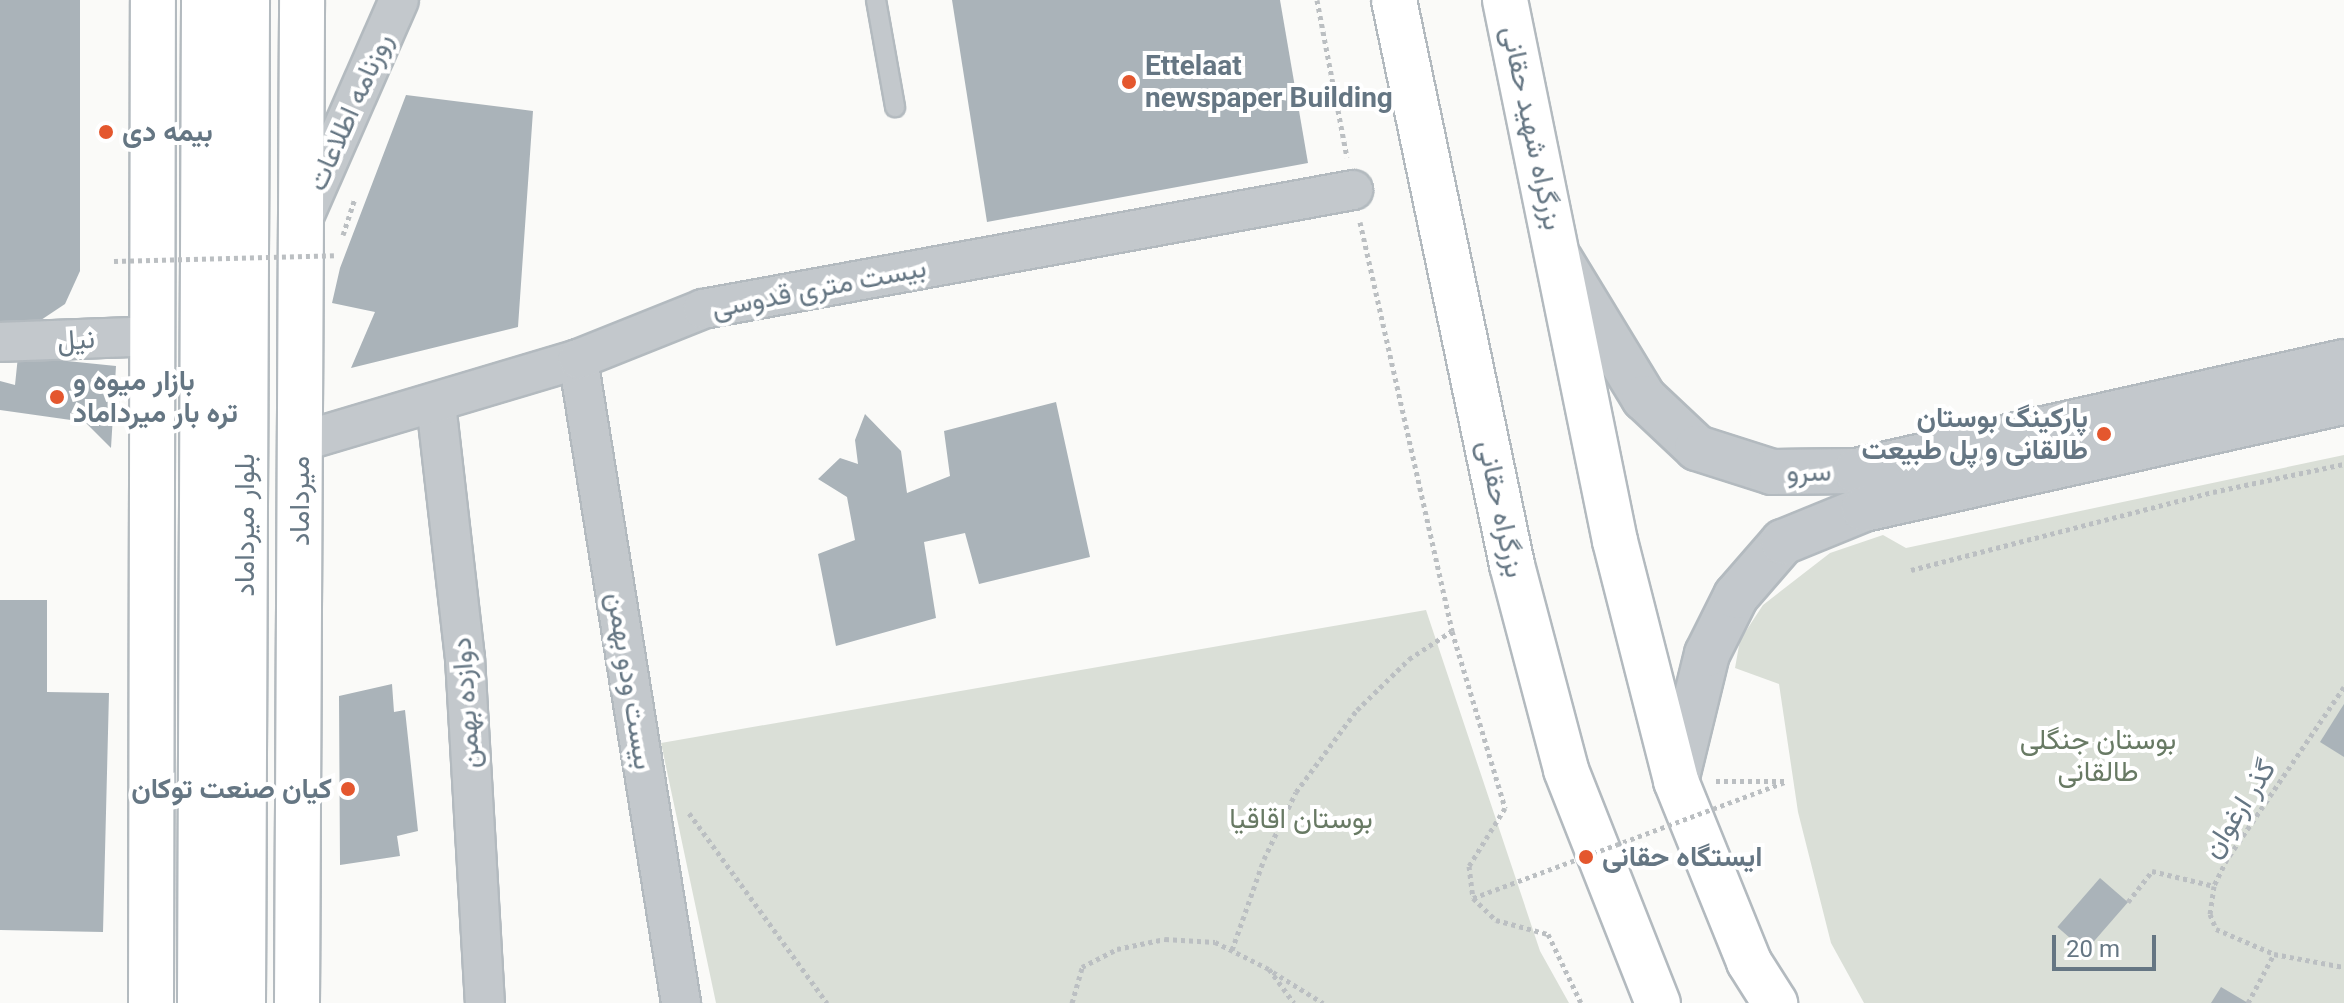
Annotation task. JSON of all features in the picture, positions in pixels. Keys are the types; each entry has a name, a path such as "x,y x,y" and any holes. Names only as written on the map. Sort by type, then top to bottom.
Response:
{"main road":[{"path":"151,1003 153,0"},
{"name":"بلوار میرداماد","path":"200,1003 204,0"},
{"name":"بلوار میرداماد","path":"243,1003 247,0"},
{"name":"میرداماد","path":"297,1003 302,0"},
{"name":"بزرگراه حقانی","path":"1394,0 1515,580 1566,770 1658,1003"},
{"name":"بزرگراه شهید حقانی","path":"1505,0 1558,256"},
{"path":"1558,256 1615,541 1676,781 1749,962 1775,1003"}],"street":[{"name":"روزنامه اطلاعات","path":"301,224 399,0"},
{"name":"بیست متری قدوسی","path":"300,442 436,404 578,359 703,309 1353,190"},
{"name":"سرو","path":"1558,256 1644,398 1697,448 1772,472 1856,471 2344,362"},
{"name":"نیل","path":"0,342 153,336"},
{"name":"بیست ودو بهمن","path":"578,359 681,1003"},
{"name":"سرو","path":"1676,781 1707,654 1736,596 1783,542 1864,509 2344,402"},
{"name":"دوازده بهمن","path":"436,404 465,658 485,1003"}],"lane":[{"path":"876,0 895,107"}],"path":[{"path":"1317,0 1353,190 1452,631 1505,808 1469,866 1473,898 1496,920 1548,934 1581,1003"},
{"path":"114,261 336,255 355,199"},
{"path":"1911,570 2213,492 2344,464"},
{"path":"1232,950 1264,859 1296,792 1357,710 1409,659 1452,631"},
{"name":"گذر ارغوان","path":"2344,687 2214,886 2210,914 2216,929 2274,954 2344,967"},
{"path":"1473,898 1787,781 1676,781"},
{"path":"685,807 827,1003"},
{"path":"2128,902 2152,871 2214,886"},
{"path":"1072,1003 1082,967 1117,949 1165,939 1215,942 1269,969 1323,1003"},
{"path":"2248,1003 2274,954"},
{"path":"1269,969 1294,1003"}],"green space":[{"name":"بوستان جنگلی طالقانی","path":"2344,455 2344,1003 1864,1003 1831,943 1798,812 1779,684 1735,668 1740,640 1763,605 1830,553 1883,535 1906,548"},
{"name":"بوستان اقاقیا","path":"1426,610 1540,951 1569,1003 716,1003 661,743"}],"building":[{"path":"0,0 80,0 80,271 65,304 29,328 0,326"},
{"name":"Ettelaat newspaper Building","path":"952,0 1280,0 1308,163 987,222"},
{"path":"406,95 533,111 518,327 351,368 375,312 332,303 340,268"},
{"name":"بازار میوه و تره بار میرداماد","path":"18,356 116,366 111,448 85,422 0,410 0,381 15,385"},
{"path":"1056,402 1090,557 979,584 965,533 924,542 936,618 836,646 818,554 855,540 847,497 818,479 840,458 858,464 855,440 865,414 901,451 907,493 950,476 944,431"},
{"path":"0,600 47,600 47,692 109,693 103,932 0,930"},
{"path":"392,684 394,712 405,710 418,831 397,836 400,856 340,865 339,696"},
{"path":"2344,704 2344,757 2320,742"},
{"path":"2100,878 2128,902 2085,951 2057,927"},
{"path":"2221,987 2248,1003 2211,1003"}],"place":[{"name":"Ettelaat newspaper Building","path":"1129,82"},
{"name":"بیمه دی","path":"106,132"},
{"name":"بازار میوه و تره بار میرداماد","path":"57,397"},
{"name":"پارکینگ بوستان طالقانی و پل طبیعت","path":"2104,434"},
{"name":"کیان صنعت توکان","path":"348,789"},
{"name":"ایستگاه حقانی","path":"1586,857"}]}
